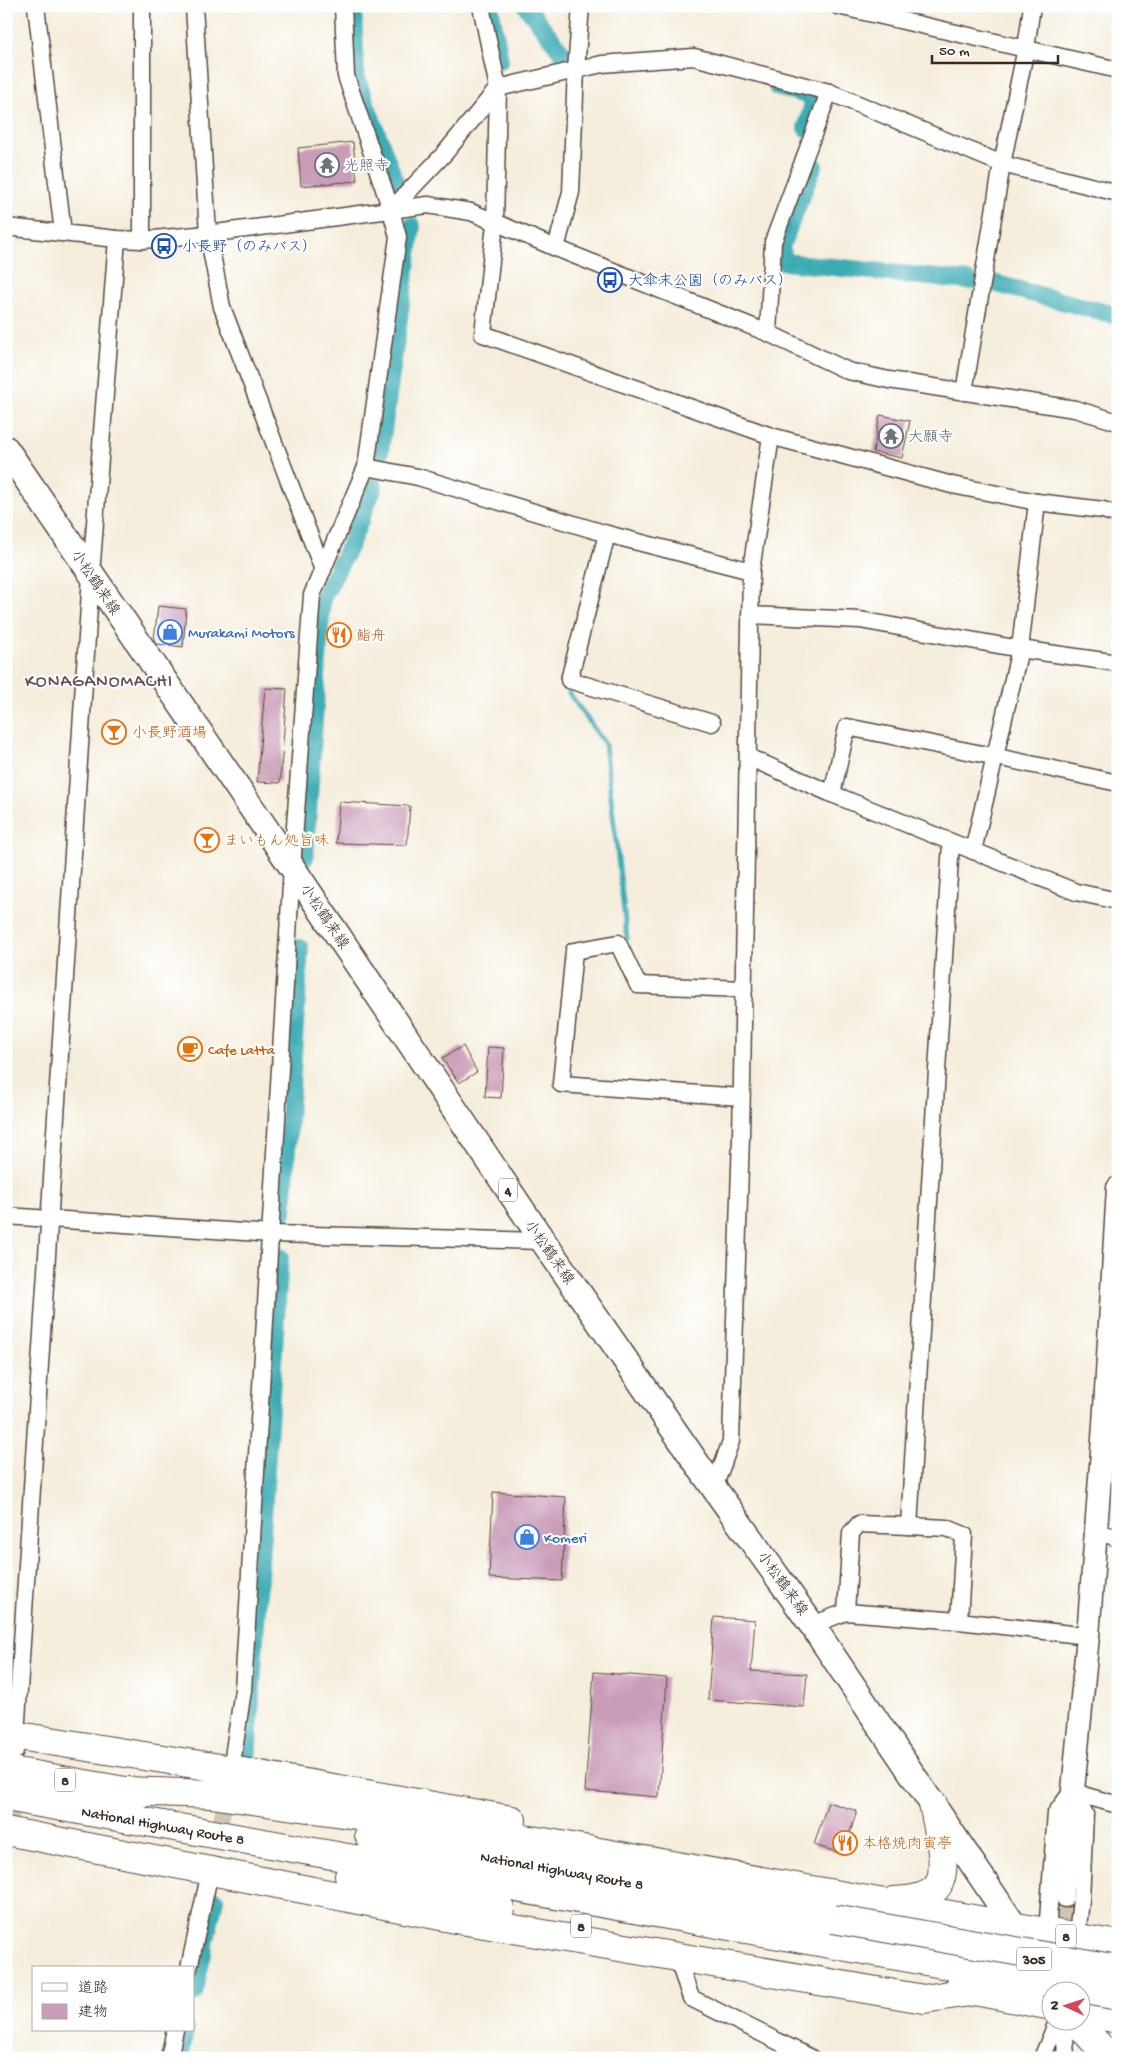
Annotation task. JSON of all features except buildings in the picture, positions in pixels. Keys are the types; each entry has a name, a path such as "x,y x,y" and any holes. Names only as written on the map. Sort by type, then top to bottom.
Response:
{"highway":[{"path":"11,1747 468,1816 798,1871 823,1878 867,1900 914,1900 936,1888 942,1874 941,1846 933,1804"},
{"name":"National Highway Route 8","path":"11,1747 121,1804 829,1930 1118,1969"},
{"name":"8","path":"121,1804 211,1794 528,1840 1118,1945"},
{"name":"National Highway Route 8","path":"8,1820 121,1804"},
{"name":"8","path":"121,1804 177,1839 584,1927 976,1991 1042,2004"},
{"path":"8,1820 210,1872 462,1915 677,1957 924,1999 976,1991"},
{"name":"305","path":"1015,1927 1047,1982"},
{"name":"National Highway Route 8","path":"829,1930 1118,1996"},
{"path":"1092,2014 1118,2020"},
{"path":"1086,2032 1110,2058"}],"main road":[{"name":"小松鶴来線","path":"6,450 292,867 543,1241 714,1488 812,1625 1015,1927"}],"street":[{"path":"36,6 63,232"},
{"path":"142,6 142,240"},
{"path":"194,6 208,234 222,307 323,570"},
{"path":"230,1779 243,1690 272,1234 292,867 312,595 366,467 398,237 391,210 346,76 343,6"},
{"path":"481,6 498,88 496,224 483,334 771,436 952,485 1037,502 1103,510 1118,515"},
{"path":"556,248 571,192 576,70 581,6"},
{"path":"964,392 1002,164 1026,48 1032,6"},
{"path":"846,7 1118,70"},
{"path":"391,210 445,153 498,88 602,64 694,56 829,92 1002,164 1118,193"},
{"path":"768,333 773,242 829,92"},
{"path":"6,227 142,240 208,234 428,205 471,212 496,224 768,333 848,371 889,380 1075,409 1118,422"},
{"path":"11,1747 50,1220 91,575 117,239"},
{"path":"714,1488 731,1441 744,989 751,571 771,436"},
{"path":"366,467 418,477 607,534 751,571"},
{"path":"973,851 997,757 1020,649 1037,502"},
{"path":"607,534 569,680 712,723"},
{"path":"750,615 860,620 1020,649 1118,663"},
{"path":"832,794 847,728 997,757 1118,784"},
{"path":"748,756 832,794 1076,892 1118,901"},
{"path":"909,1526 951,843"},
{"path":"741,1097 561,1084 574,951 618,943 638,985 744,989"},
{"path":"1065,1899 1073,1790 1088,1636 1095,1531 1111,1427 1118,1188"},
{"path":"6,1216 272,1234 543,1241"},
{"path":"846,1612 850,1533 859,1524 947,1528 964,1535 959,1621"},
{"path":"1095,1531 1118,1538"},
{"path":"812,1625 846,1612 959,1621 1088,1636"},
{"path":"1073,1790 1086,1796 1118,1805"},
{"path":"1057,1982 1047,1932 1056,1813 1073,1790"},
{"path":"1068,1982 1078,1938 1085,1814 1073,1790"},
{"path":"189,1966 210,1872"},
{"path":"677,1957 691,1998 811,2058"},
{"path":"169,2058 175,2032"},
{"path":"1042,2058 1053,2032"},
{"path":"1065,2032 1066,2058"}],"waterway":[{"path":"353,6 356,77 396,184"},
{"path":"490,6 500,60"},
{"path":"526,6 568,60"},
{"path":"777,87 815,97 806,128"},
{"path":"814,165 781,247 785,262 969,281"},
{"path":"380,452 412,226"},
{"path":"997,284 1118,316"},
{"path":"305,858 322,599 349,547 374,487"},
{"path":"569,693 605,744 627,938"},
{"path":"283,1212 300,948"},
{"path":"247,1761 280,1257"},
{"path":"195,1989 215,1899"},
{"path":"180,2058 185,2032"}],"tunnel":[{"path":"11,1819 13,1789"},
{"path":"210,1872 228,1789"},
{"path":"1062,1944 1065,1899"},
{"path":"1053,2058 1055,2032"}],"place":[{"name":"光照寺","path":"327,165"},
{"name":"小長野（のみバス）","path":"164,246"},
{"name":"大傘末公園（のみバス）","path":"610,280"},
{"name":"大願寺","path":"891,436"},
{"name":"Murakami Motors","path":"170,632"},
{"name":"鮨舟","path":"339,635"},
{"name":"小長野酒場","path":"114,732"},
{"name":"まいもん処旨味","path":"207,840"},
{"name":"Cafe Latta","path":"190,1049"},
{"name":"Komeri","path":"527,1537"},
{"name":"本格焼肉寅亭","path":"845,1843"}],"district":[{"name":"KONAGANOMACHI","path":"99,680"}]}
